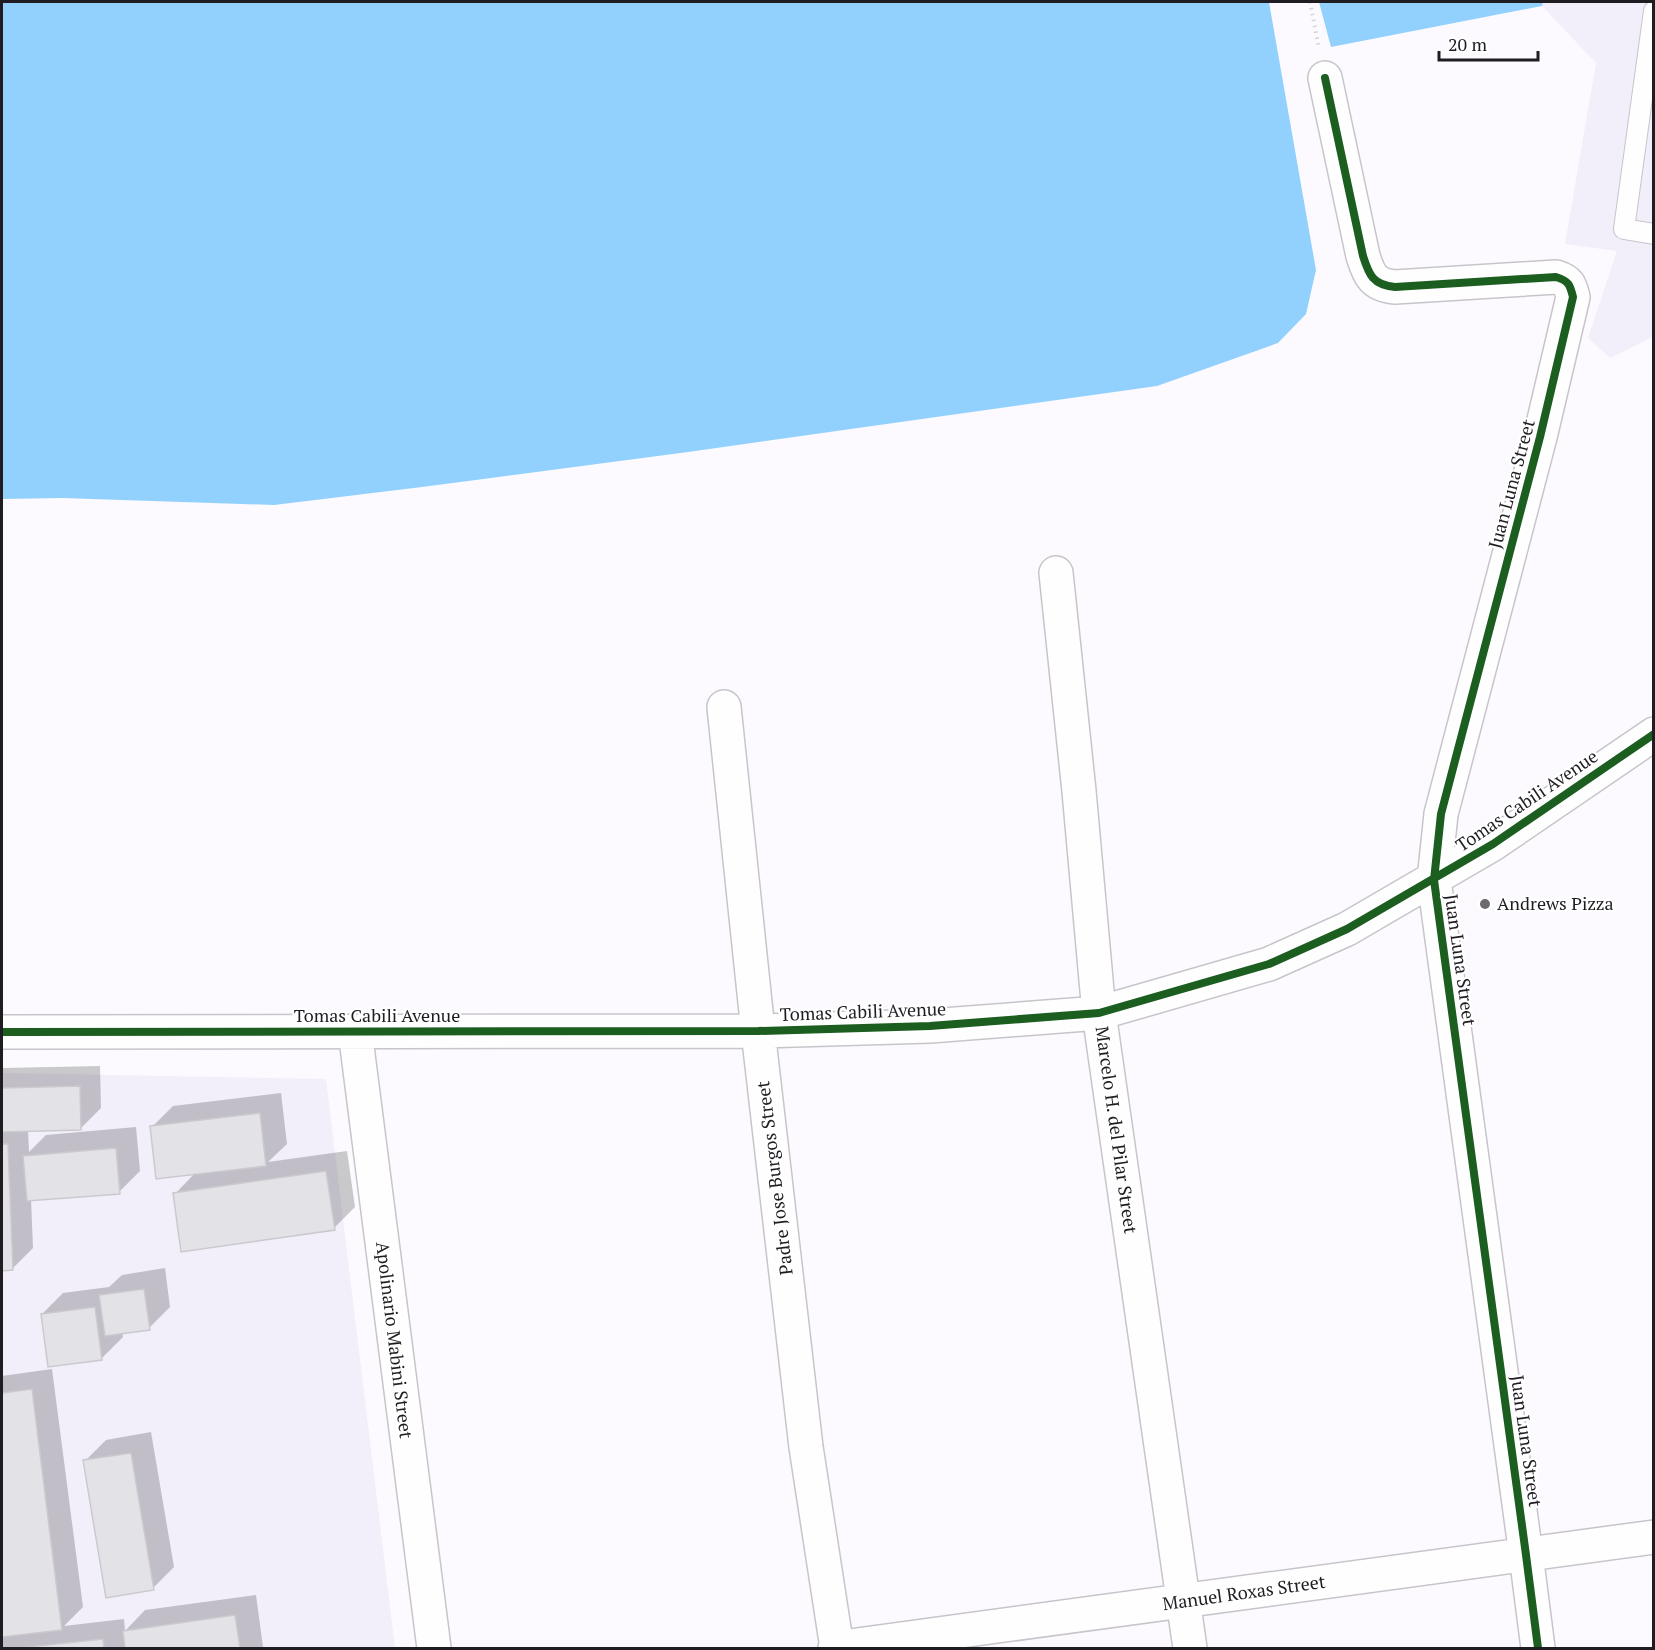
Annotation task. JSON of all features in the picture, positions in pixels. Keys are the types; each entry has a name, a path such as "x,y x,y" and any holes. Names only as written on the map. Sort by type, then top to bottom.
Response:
{"street":[{"name":"Juan Luna Street","path":"1325,78 1363,256 1367,270 1374,280 1382,286 1395,287 1556,277 1565,279 1571,287 1573,297 1543,425 1441,814 1434,880 1538,1648"},
{"name":"Marcelo H. del Pilar Street","path":"1056,573 1099,1013 1190,1648"},
{"name":"Padre Jose Burgos Street","path":"724,707 758,1031 806,1447 836,1648"},
{"name":"Tomas Cabili Avenue","path":"2,1032 758,1031 930,1026 1099,1013 1269,964 1347,929 1493,844 1653,735"},
{"name":"Apolinario Mabini Street","path":"355,1031 419,1547 434,1648"},
{"name":"Manuel Roxas Street","path":"836,1648 1653,1538"}],"lane":[{"path":"1653,11 1652,34 1624,229 1653,234"}],"path":[{"path":"1310,2 1325,78"}],"shaded area":[{"path":"1543,2 1653,2 1653,337 1610,358 1588,338 1617,251 1565,244 1596,63 1542,6"},
{"path":"2,1073 326,1079 395,1648 2,1648"}],"water":[{"path":"2,2 1269,2 1316,270 1306,314 1278,343 1157,386 688,452 274,505 62,498 2,499"},
{"path":"1319,2 1543,2 1542,6 1331,47"}],"building":[{"path":"80,1086 81,1130 2,1132 2,1088"},
{"path":"260,1113 266,1166 156,1179 150,1126"},
{"path":"2,1144 8,1144 13,1270 2,1271"},
{"path":"116,1148 120,1194 27,1201 23,1156"},
{"path":"326,1171 335,1230 181,1252 173,1193"},
{"path":"144,1289 150,1330 105,1336 99,1295"},
{"path":"95,1307 102,1360 48,1367 41,1314"},
{"path":"32,1389 62,1630 2,1637 2,1393"},
{"path":"131,1453 154,1590 106,1598 83,1460"},
{"path":"235,1615 240,1648 125,1648 123,1631"},
{"path":"103,1639 104,1648 20,1648"}],"cycle path":[{"path":"1325,78 1363,256 1373,278 1382,284 1395,287 1556,277 1568,284 1573,297 1540,437 1441,814 1434,880 1538,1648"},
{"path":"2,1032 758,1031 930,1026 1099,1013 1269,964 1347,929 1493,844 1654,734"}],"place":[{"name":"Andrews Pizza","path":"1485,904"}]}
